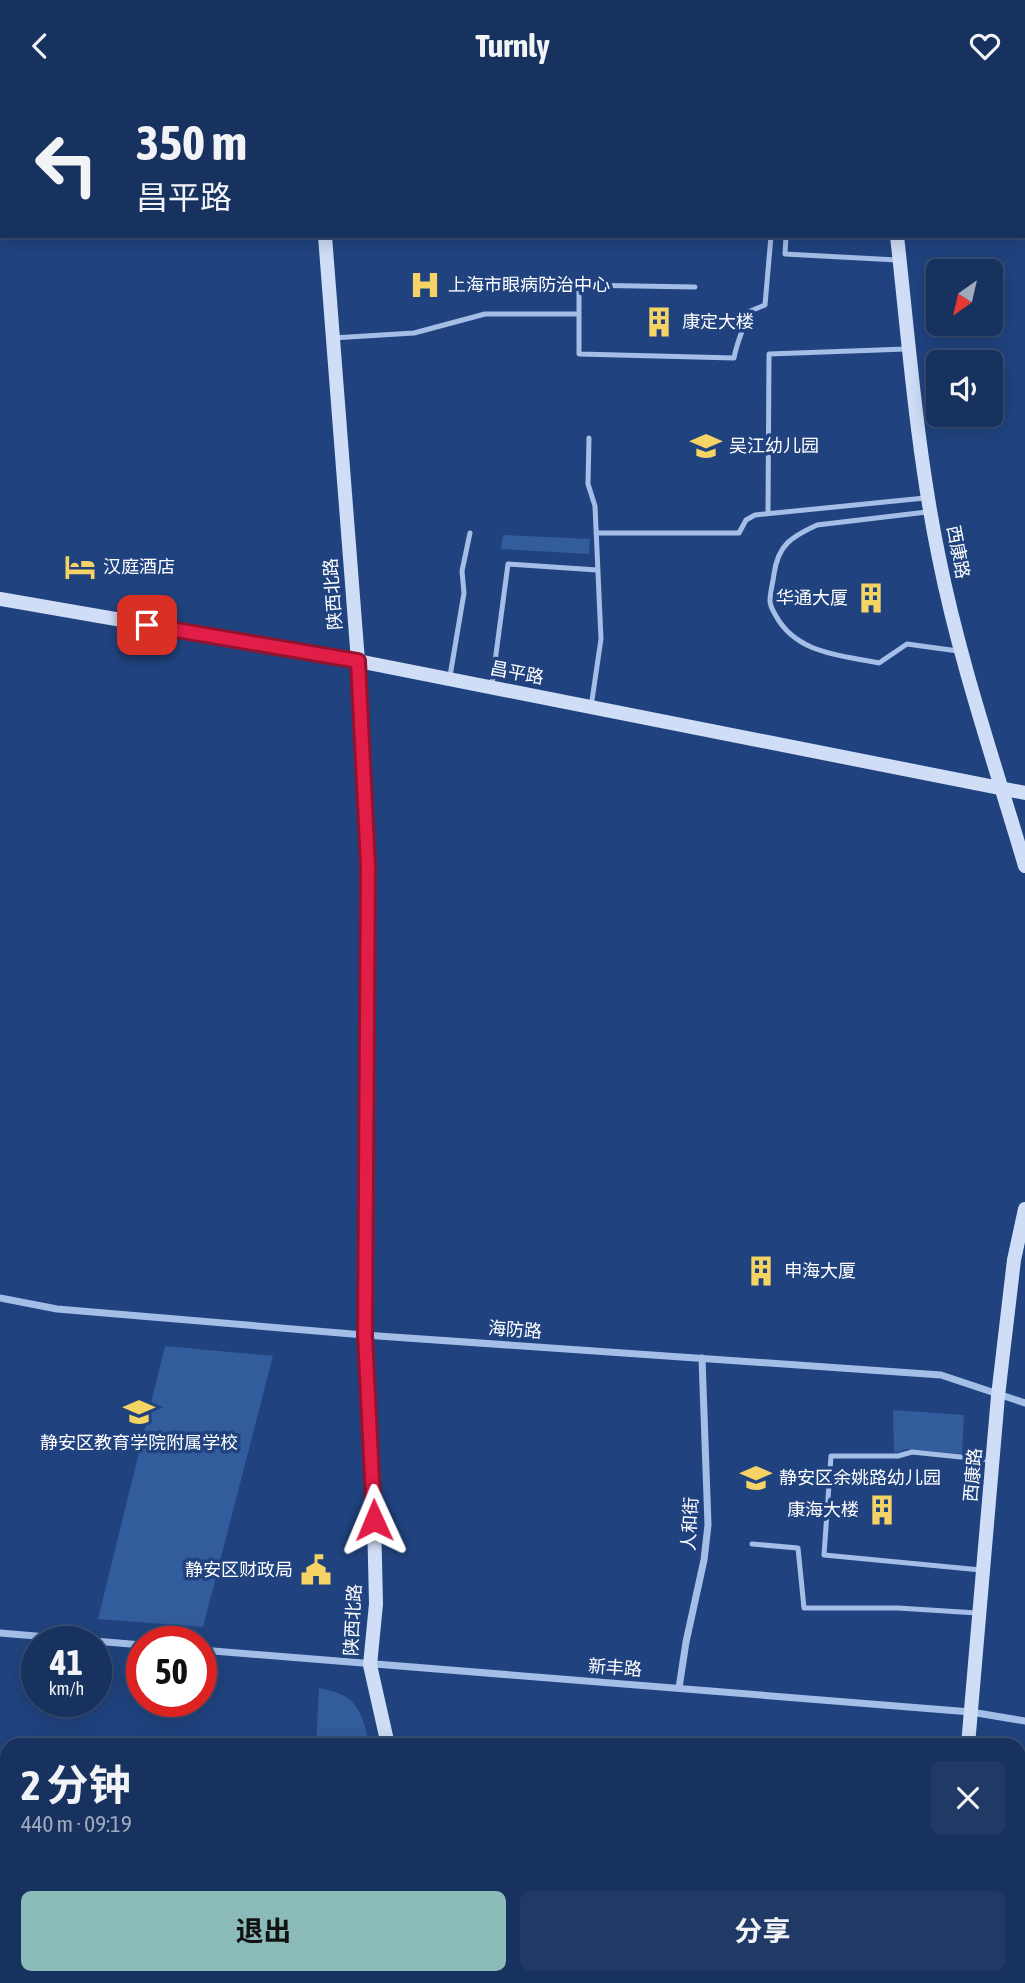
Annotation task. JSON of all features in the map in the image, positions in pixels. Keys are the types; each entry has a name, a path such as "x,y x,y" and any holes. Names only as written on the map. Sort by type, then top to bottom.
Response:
{"street":[{"name":"陕西北路","path":"325,238 358,661 368,866 365,1335 373,1474 375,1590 370,1665 386,1738"},
{"name":"西康路","path":"897,238 921,459 939,559 961,651 1025,866"},
{"name":"昌平路","path":"0,599 358,661 1025,793"},
{"name":"西康路","path":"969,1738 998,1395 1014,1260 1025,1209"},
{"name":"海防路","path":"0,1298 57,1309 365,1335 941,1375 1025,1403"},
{"name":"人和街","path":"679,1688 704,1560 708,1525 702,1359"},
{"path":"0,1633 126,1644"},
{"name":"新丰路","path":"217,1651 971,1712 1025,1721"}],"lane":[{"path":"695,287 579,285 579,354 734,358 737,338 744,330 748,312 765,305 771,238"},
{"path":"786,238 785,254 900,261"},
{"path":"333,338 414,333 485,314 579,314"},
{"path":"768,514 769,354 909,349"},
{"path":"589,438 589,484 595,506 601,639 591,707"},
{"path":"596,533 739,533 746,520 755,515 930,505"},
{"path":"930,505 817,525 801,533 786,543 777,557 770,604 780,623 797,640 815,651 879,663 907,644 961,651"},
{"path":"449,679 464,593 462,571 470,533"},
{"path":"492,688 508,564 597,570"},
{"path":"984,1570 824,1555 831,1456 898,1456 912,1452 993,1460"},
{"path":"752,1543 798,1548 804,1608 898,1608 980,1613"}],"shaded area":[{"path":"503,535 590,539 589,554 501,549"},
{"path":"165,1346 273,1356 203,1626 98,1619"},
{"path":"893,1410 964,1415 962,1454 907,1449 894,1453"},
{"path":"319,1688 342,1695 355,1706 364,1722 368,1738 316,1738"}],"place":[{"name":"上海市眼病防治中心","path":"425,285"},
{"name":"康定大楼","path":"659,322"},
{"name":"吴江幼儿园","path":"706,446"},
{"name":"汉庭酒店","path":"80,567"},
{"name":"华通大厦","path":"871,598"},
{"name":"申海大厦","path":"761,1271"},
{"name":"静安区教育学院附属学校","path":"139,1412"},
{"name":"静安区余姚路幼儿园","path":"756,1478"},
{"name":"康海大楼","path":"882,1510"},
{"name":"静安区财政局","path":"316,1570"}],"route":[{"path":"147,625 358,661 368,866 365,1335 374,1520"}]}
